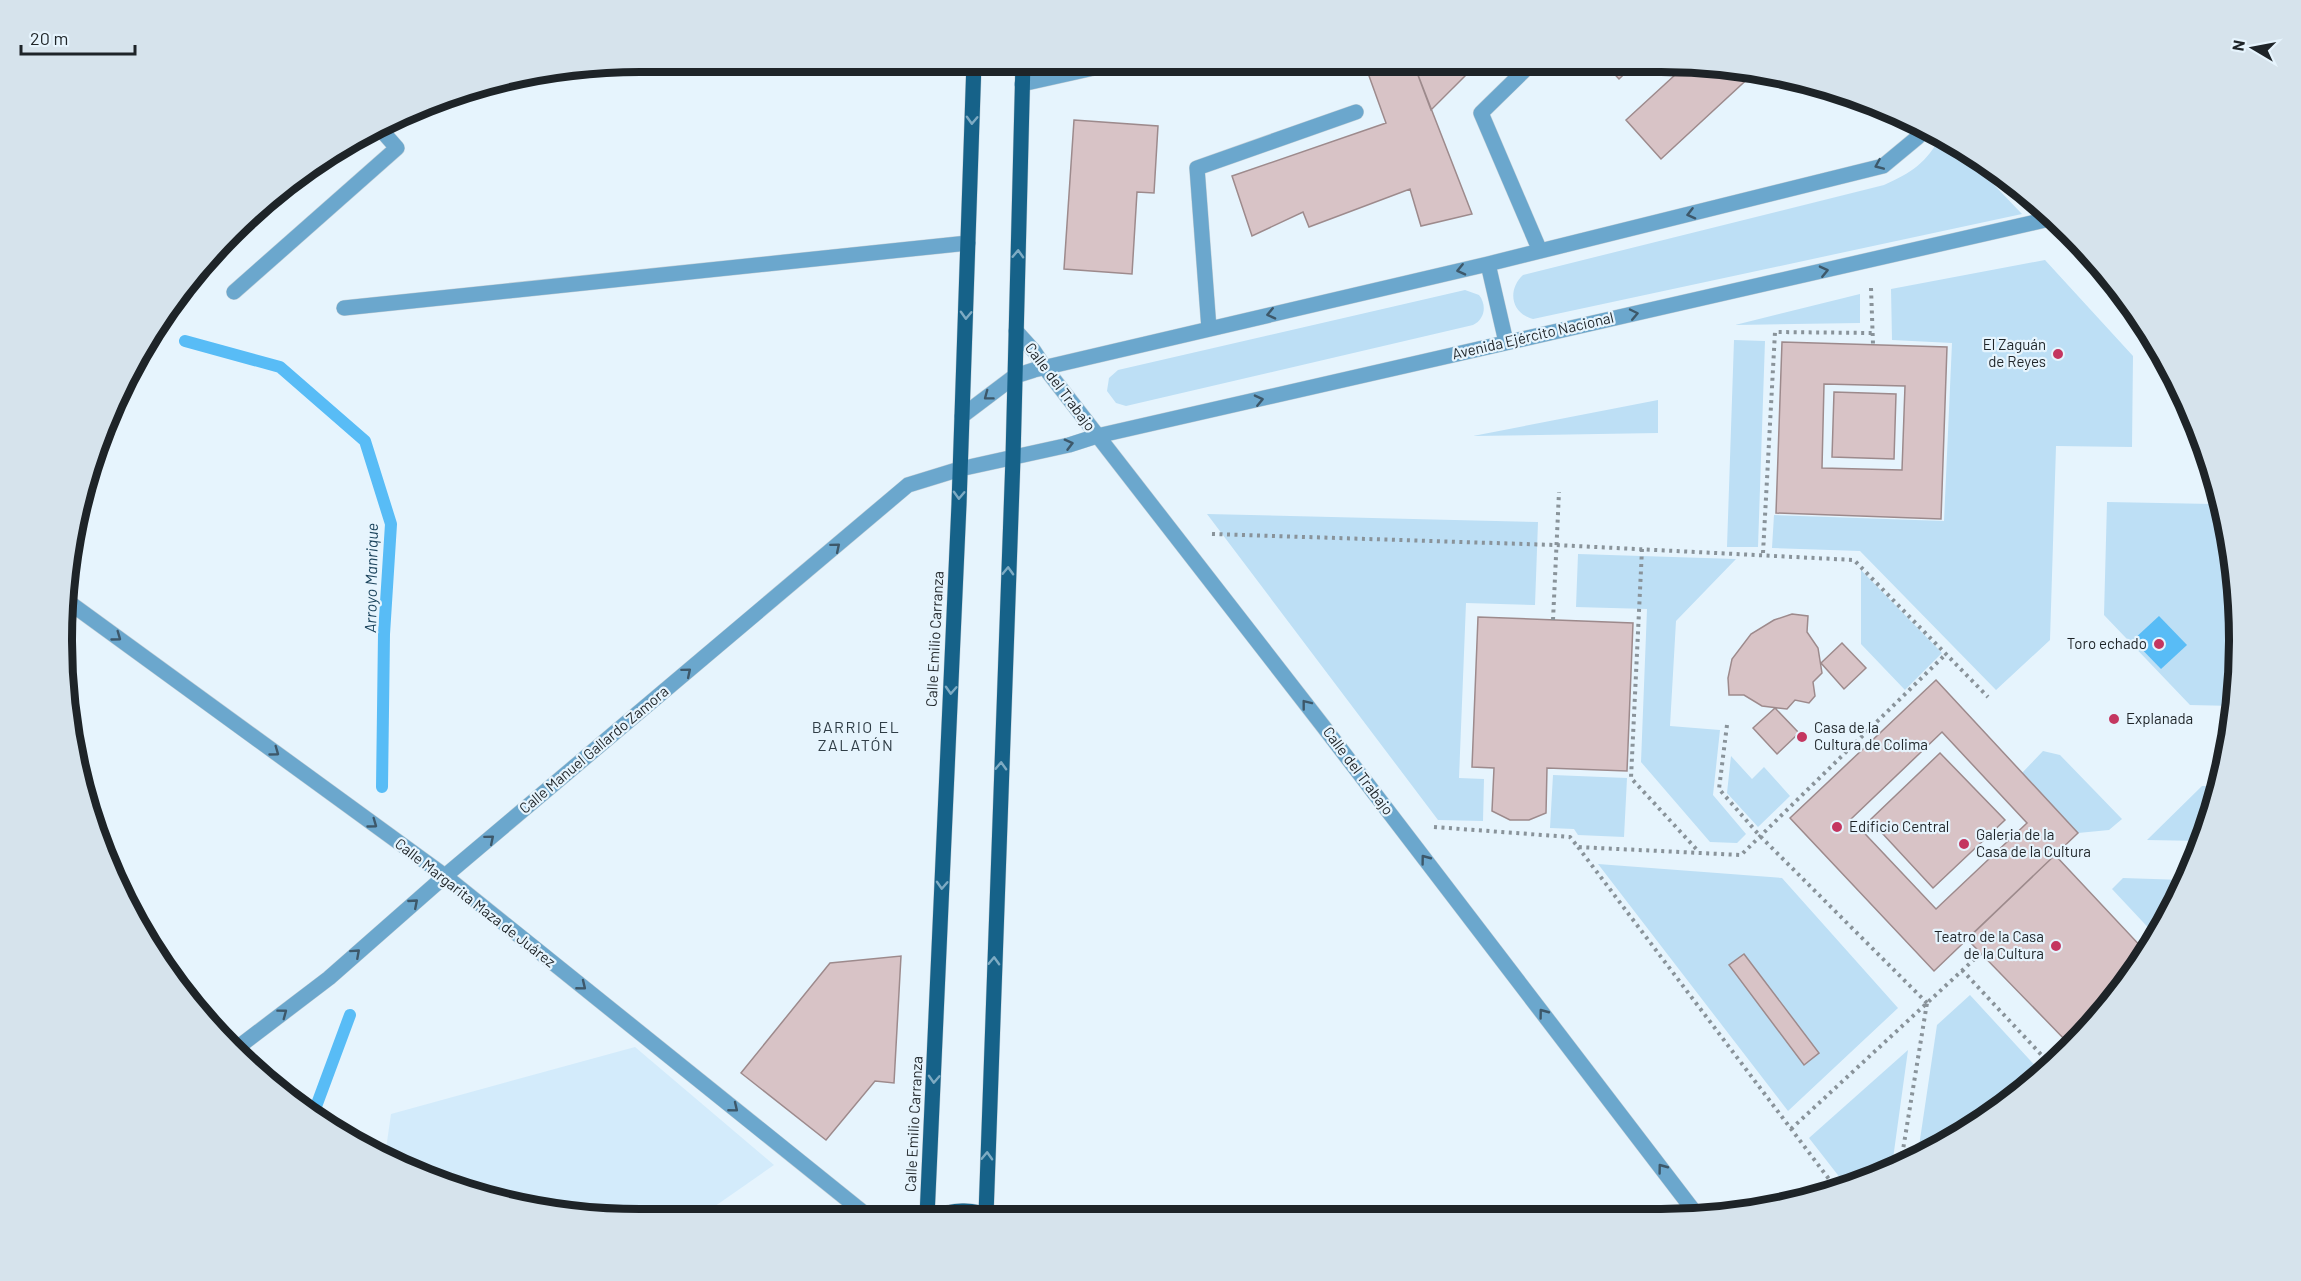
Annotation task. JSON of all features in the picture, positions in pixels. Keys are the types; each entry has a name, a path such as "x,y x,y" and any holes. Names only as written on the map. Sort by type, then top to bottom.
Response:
{"main road":[{"name":"Calle Emilio Carranza","path":"927,1209 960,469 974,72"},
{"path":"988,1209 1023,72"}],"street":[{"path":"1022,84 1076,72"},
{"path":"1523,72 1480,113 1540,251"},
{"path":"1209,329 1197,168 1356,112"},
{"path":"234,292 397,148 384,133"},
{"path":"962,416 1015,376 1488,264 1883,166 1919,134"},
{"name":"Avenida Ejército Nacional","path":"1012,458 1097,436 2043,221"},
{"path":"344,308 968,243"},
{"path":"1488,264 1506,342"},
{"name":"Calle del Trabajo","path":"1016,331 1035,351 1045,368 1097,436 1692,1208"},
{"name":"Calle Manuel Gallardo Zamora","path":"242,1045 329,978 445,876 908,485 960,469 1012,458"},
{"name":"Calle Margarita Maza de Juárez","path":"73,605 445,876 859,1209"}],"path":[{"path":"1870,277 1873,344"},
{"path":"1763,553 1775,332 1872,333"},
{"path":"1553,620 1558,492"},
{"path":"1212,534 1556,545 1854,560 1988,697"},
{"path":"1642,549 1631,778 1700,852"},
{"path":"1578,847 1741,855 1946,654"},
{"path":"1726,725 1719,789 1760,836 1927,1003"},
{"path":"1434,827 1570,837 1832,1183"},
{"path":"1791,1129 1981,953"},
{"path":"1962,970 2045,1059"},
{"path":"1902,1155 1927,1003"}],"shaded area":[{"path":"1936,145 1945,148 1981,172 2022,214 1533,319 1520,312 1516,306 1513,294 1523,275 1884,185 1917,166"},
{"path":"2045,260 2133,356 2132,447 2056,446 2050,640 1996,690 1860,551 1772,548 1774,515 1944,521 1952,343 1892,340 1891,289"},
{"path":"1465,290 1479,295 1484,307 1482,316 1473,325 1126,406 1116,403 1107,391 1109,378 1118,370"},
{"path":"1860,294 1860,323 1735,325"},
{"path":"1734,340 1765,341 1758,547 1727,547"},
{"path":"1658,400 1658,433 1473,436"},
{"path":"2107,502 2212,504 2224,566 2228,603 2228,678 2225,706 2190,705 2104,615"},
{"path":"1207,514 1538,522 1535,605 1466,603 1459,778 1484,779 1483,821 1438,820"},
{"path":"1578,554 1736,559 1676,621 1670,726 1720,730 1713,795 1746,834 1737,843 1710,842 1641,762 1647,609 1576,607"},
{"path":"1861,570 1942,653 1905,690 1861,644"},
{"path":"2043,751 2060,755 2122,819 2109,830 2078,833 2022,773"},
{"path":"1731,756 1752,779 1764,767 1790,796 1758,827 1727,793"},
{"path":"1553,775 1627,778 1624,837 1578,835 1574,829 1550,828"},
{"path":"2202,786 2210,786 2192,841 2147,840"},
{"path":"1598,864 1782,878 1898,1008 1788,1111"},
{"path":"2123,878 2176,880 2150,930 2112,889"},
{"path":"1970,995 2036,1067 2007,1092 1945,1133 1919,1146 1937,1025"},
{"path":"635,1047 774,1165 711,1209 603,1208 566,1204 493,1190 423,1166 389,1150 386,1148 391,1114"},
{"path":"1908,1050 1893,1159 1841,1180 1809,1138"}],"water":[{"path":"2159,616 2187,645 2161,669 2133,640"}],"building":[{"path":"1368,72 1417,72 1472,214 1421,226 1410,189 1309,227 1303,212 1252,236 1232,176 1386,123"},
{"path":"1417,72 1469,72 1431,110"},
{"path":"1612,72 1626,72 1619,79"},
{"path":"1678,72 1747,79 1661,159 1626,120"},
{"path":"1074,120 1158,126 1154,193 1137,192 1132,274 1064,269"},
{"path":"1782,342 1947,347 1941,519 1776,513","holes":["1834,392 1896,394 1894,459 1832,457"]},
{"path":"1824,384 1905,386 1902,470 1822,468"},
{"path":"1792,614 1808,616 1807,632 1818,648 1822,673 1813,682 1815,696 1809,703 1795,700 1787,709 1762,706 1744,695 1729,695 1728,678 1732,659 1751,634 1774,620"},
{"path":"1478,617 1633,623 1627,771 1547,768 1546,813 1529,820 1510,820 1492,811 1494,768 1472,767"},
{"path":"1842,643 1866,668 1844,689 1821,663"},
{"name":"Edificio Central","path":"1936,680 2078,833 1934,971 1790,818","holes":["1940,753 2005,820 1933,888 1870,820"]},
{"path":"1775,708 1799,733 1777,754 1753,728"},
{"path":"1942,732 2027,823 1936,909 1851,819"},
{"name":"Teatro de la Casa de la Cultura","path":"2055,855 2140,945 2112,987 2065,1039 1967,939"},
{"path":"1744,954 1819,1053 1804,1065 1729,965"},
{"path":"901,956 894,1083 875,1081 826,1140 741,1073 830,963"}],"waterway":[{"name":"Arroyo Manrique","path":"185,341 280,367 365,441 391,524 384,634 382,787"},
{"name":"Arroyo Manrique","path":"316,1107 350,1015"}],"place":[{"name":"El Zaguán de Reyes","path":"2058,354"},
{"name":"Toro echado","path":"2159,644"},
{"name":"Explanada","path":"2114,719"},
{"name":"Casa de la Cultura de Colima","path":"1802,737"},
{"name":"Edificio Central","path":"1837,827"},
{"name":"Galeria de la Casa de la Cultura","path":"1964,844"},
{"name":"Teatro de la Casa de la Cultura","path":"2056,946"}],"district":[{"name":"BARRIO EL ZALATÓN","path":"856,736"}]}
